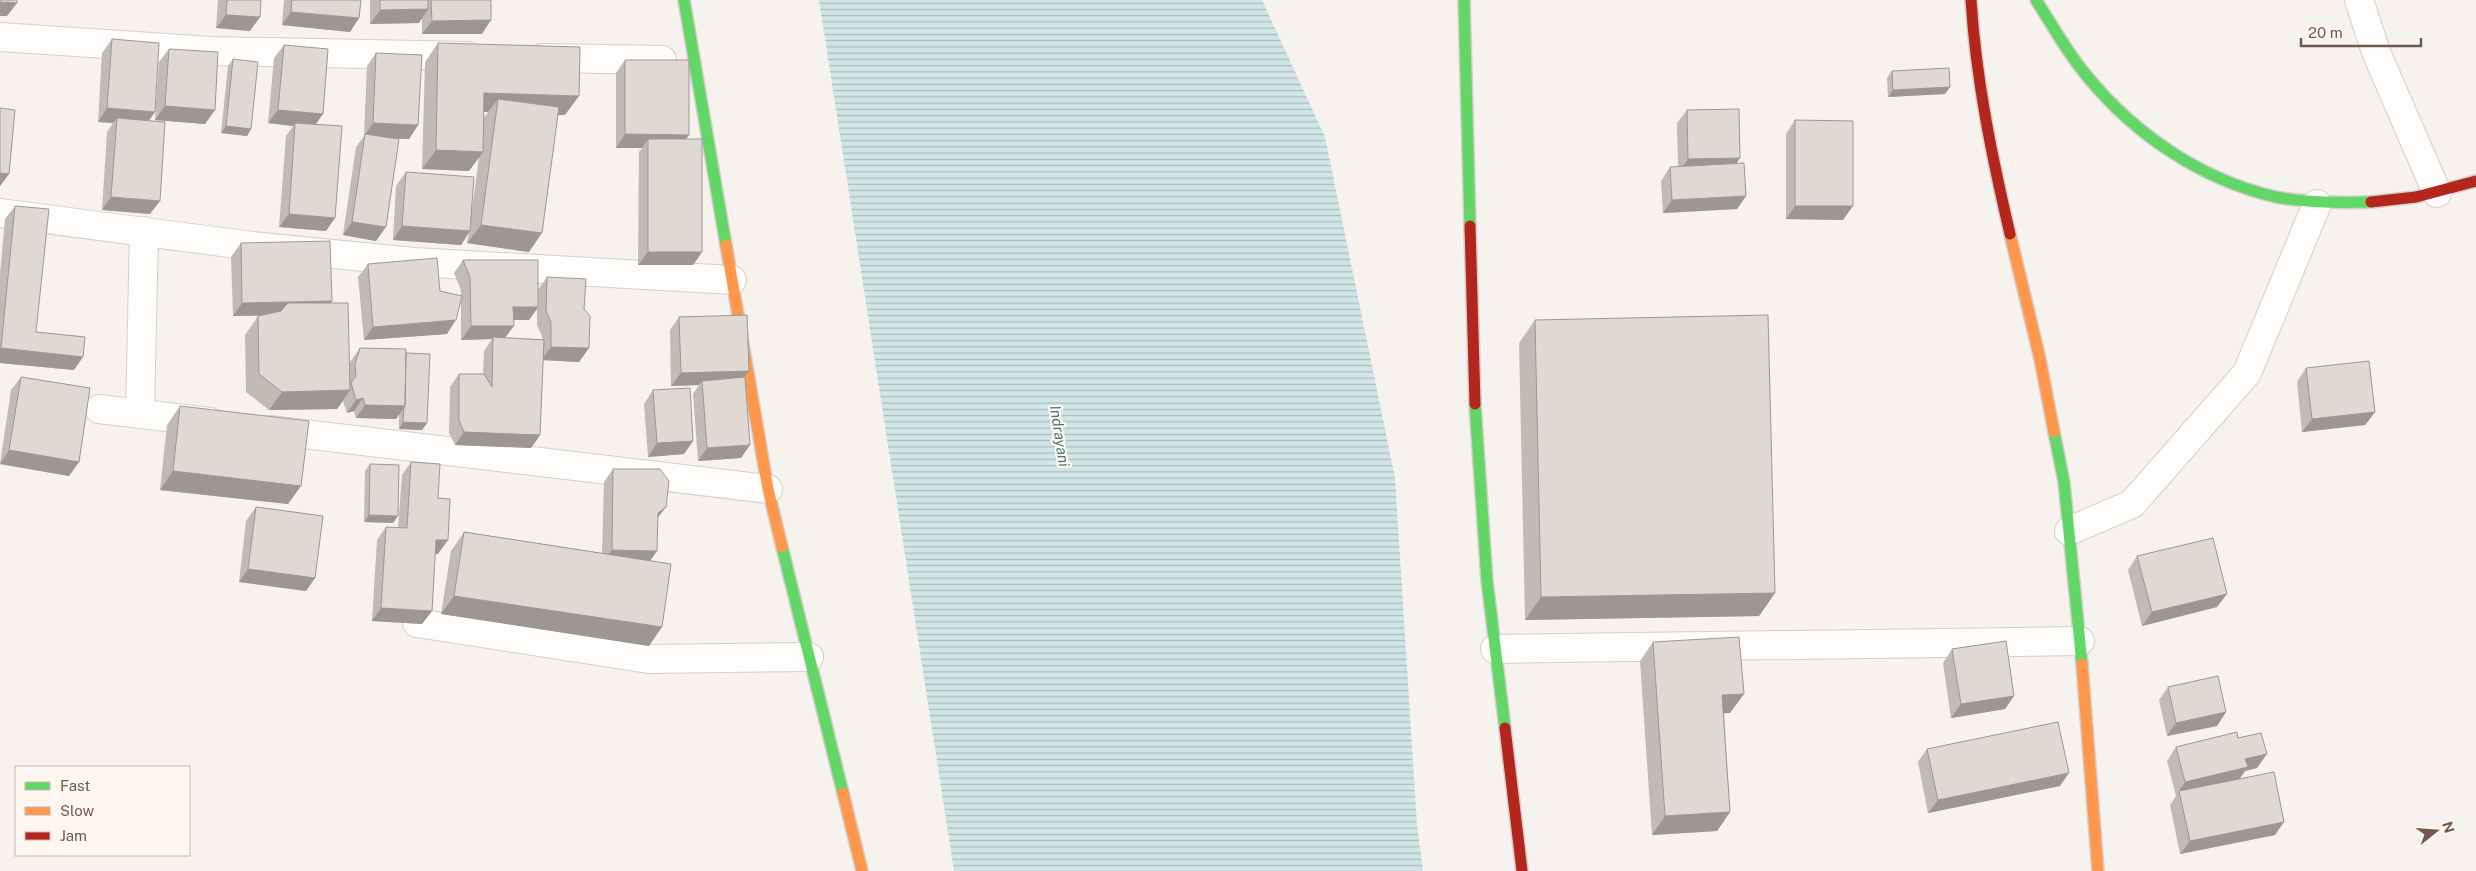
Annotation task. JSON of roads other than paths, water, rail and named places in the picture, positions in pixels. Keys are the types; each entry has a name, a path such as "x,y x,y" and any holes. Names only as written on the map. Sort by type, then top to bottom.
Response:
{"street":[{"path":"684,0 768,489 862,871"},
{"path":"1464,0 1476,440 1487,581 1522,871"},
{"path":"1971,0 1974,47 1990,150 2040,358 2064,482 2080,640 2098,871"},
{"path":"2036,0 2092,83 2134,126 2204,173 2248,191 2317,204 2393,202 2437,193 2476,181"},
{"path":"2359,0 2376,52 2437,193"},
{"path":"0,37 211,51 693,61"},
{"path":"2069,531 2132,504 2247,373 2317,204"},
{"path":"0,213 252,246 414,262 732,280"},
{"path":"140,414 144,231"},
{"path":"100,409 768,489"},
{"path":"417,623 649,660 809,657"},
{"path":"1495,649 2080,640"}],"water":[{"name":"Indrayani","path":"819,0 1262,0 1325,137 1395,478 1417,825 1423,871 954,871"}]}
